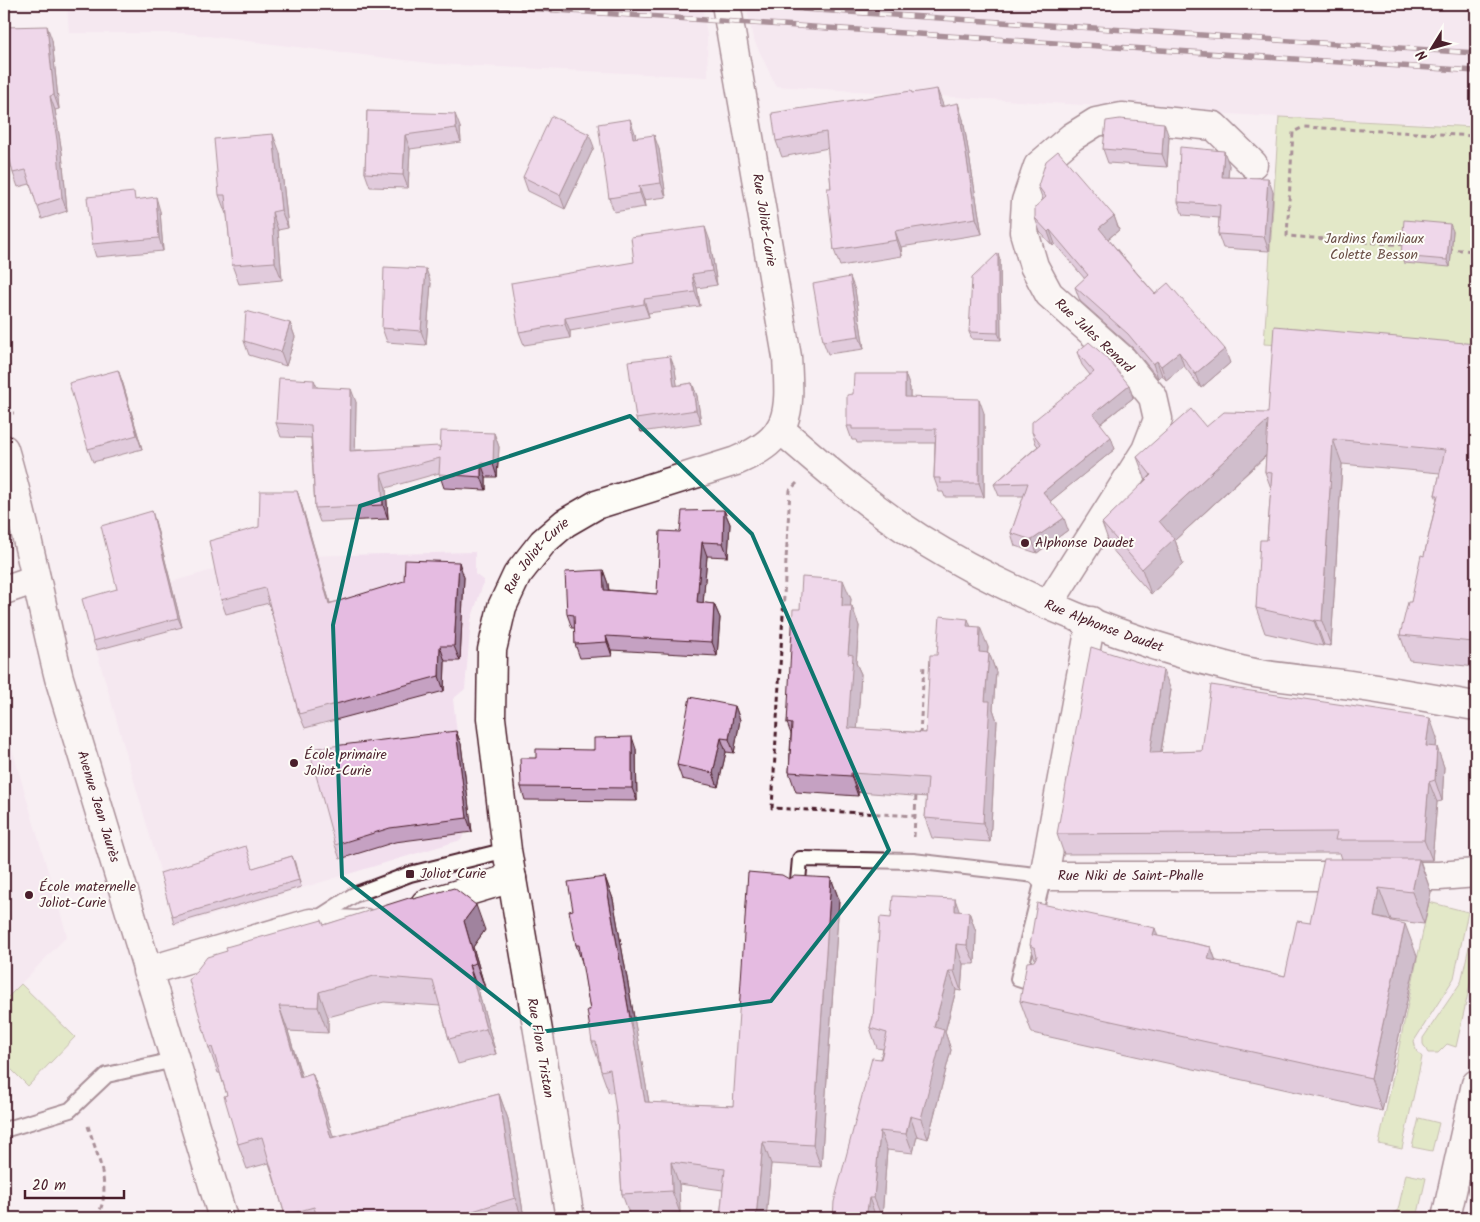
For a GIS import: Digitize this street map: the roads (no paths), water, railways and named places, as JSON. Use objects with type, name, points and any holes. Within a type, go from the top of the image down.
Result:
[{"type":"street","name":"Rue Joliot-Curie","points":[[512,878],[491,718],[492,650],[502,607],[526,560],[565,523],[596,505],[756,453],[769,443],[780,429],[790,402],[786,357],[726,4]]},
{"type":"street","name":"Rue Jules Renard","points":[[1048,605],[1146,450],[1158,419],[1153,397],[1129,367],[1049,294],[1034,266],[1024,232],[1026,201],[1038,166],[1072,137],[1096,122],[1122,117],[1214,126],[1253,164]]},
{"type":"street","name":"Rue Alphonse Daudet","points":[[780,429],[819,463],[918,537],[962,564],[1048,605],[1166,649],[1243,670],[1292,679],[1351,685],[1476,706]]},
{"type":"street","name":"Avenue Jean Jaurès","points":[[4,449],[29,542],[59,678],[223,1218]]},
{"type":"street","points":[[4,590],[36,579]]},
{"type":"street","name":"Rue Niki de Saint-Phalle","points":[[1092,621],[1044,876],[1438,876],[1476,873]]},
{"type":"street","points":[[147,971],[310,922],[358,925],[512,878]]},
{"type":"street","name":"Rue Flora Tristan","points":[[512,878],[570,1218]]},
{"type":"street","points":[[1446,1218],[1476,1084]]},
{"type":"lane","points":[[310,922],[354,895],[410,874],[507,850]]},
{"type":"lane","points":[[797,892],[800,859],[913,861],[1044,876],[1018,979],[1040,986]]},
{"type":"lane","points":[[4,1130],[70,1110],[107,1075],[174,1060]]},
{"type":"railway","points":[[465,4],[1476,71]]},
{"type":"railway","points":[[725,4],[1476,53]]},
{"type":"place","name":"Alphonse Daudet","points":[[1025,543]]},
{"type":"place","name":"École primaire Joliot-Curie","points":[[294,763]]},
{"type":"place","name":"Joliot Curie","points":[[410,874]]},
{"type":"place","name":"École maternelle Joliot-Curie","points":[[29,895]]},
{"type":"park label","name":"Jardins familiaux Colette Besson","points":[[1374,248]]}]
